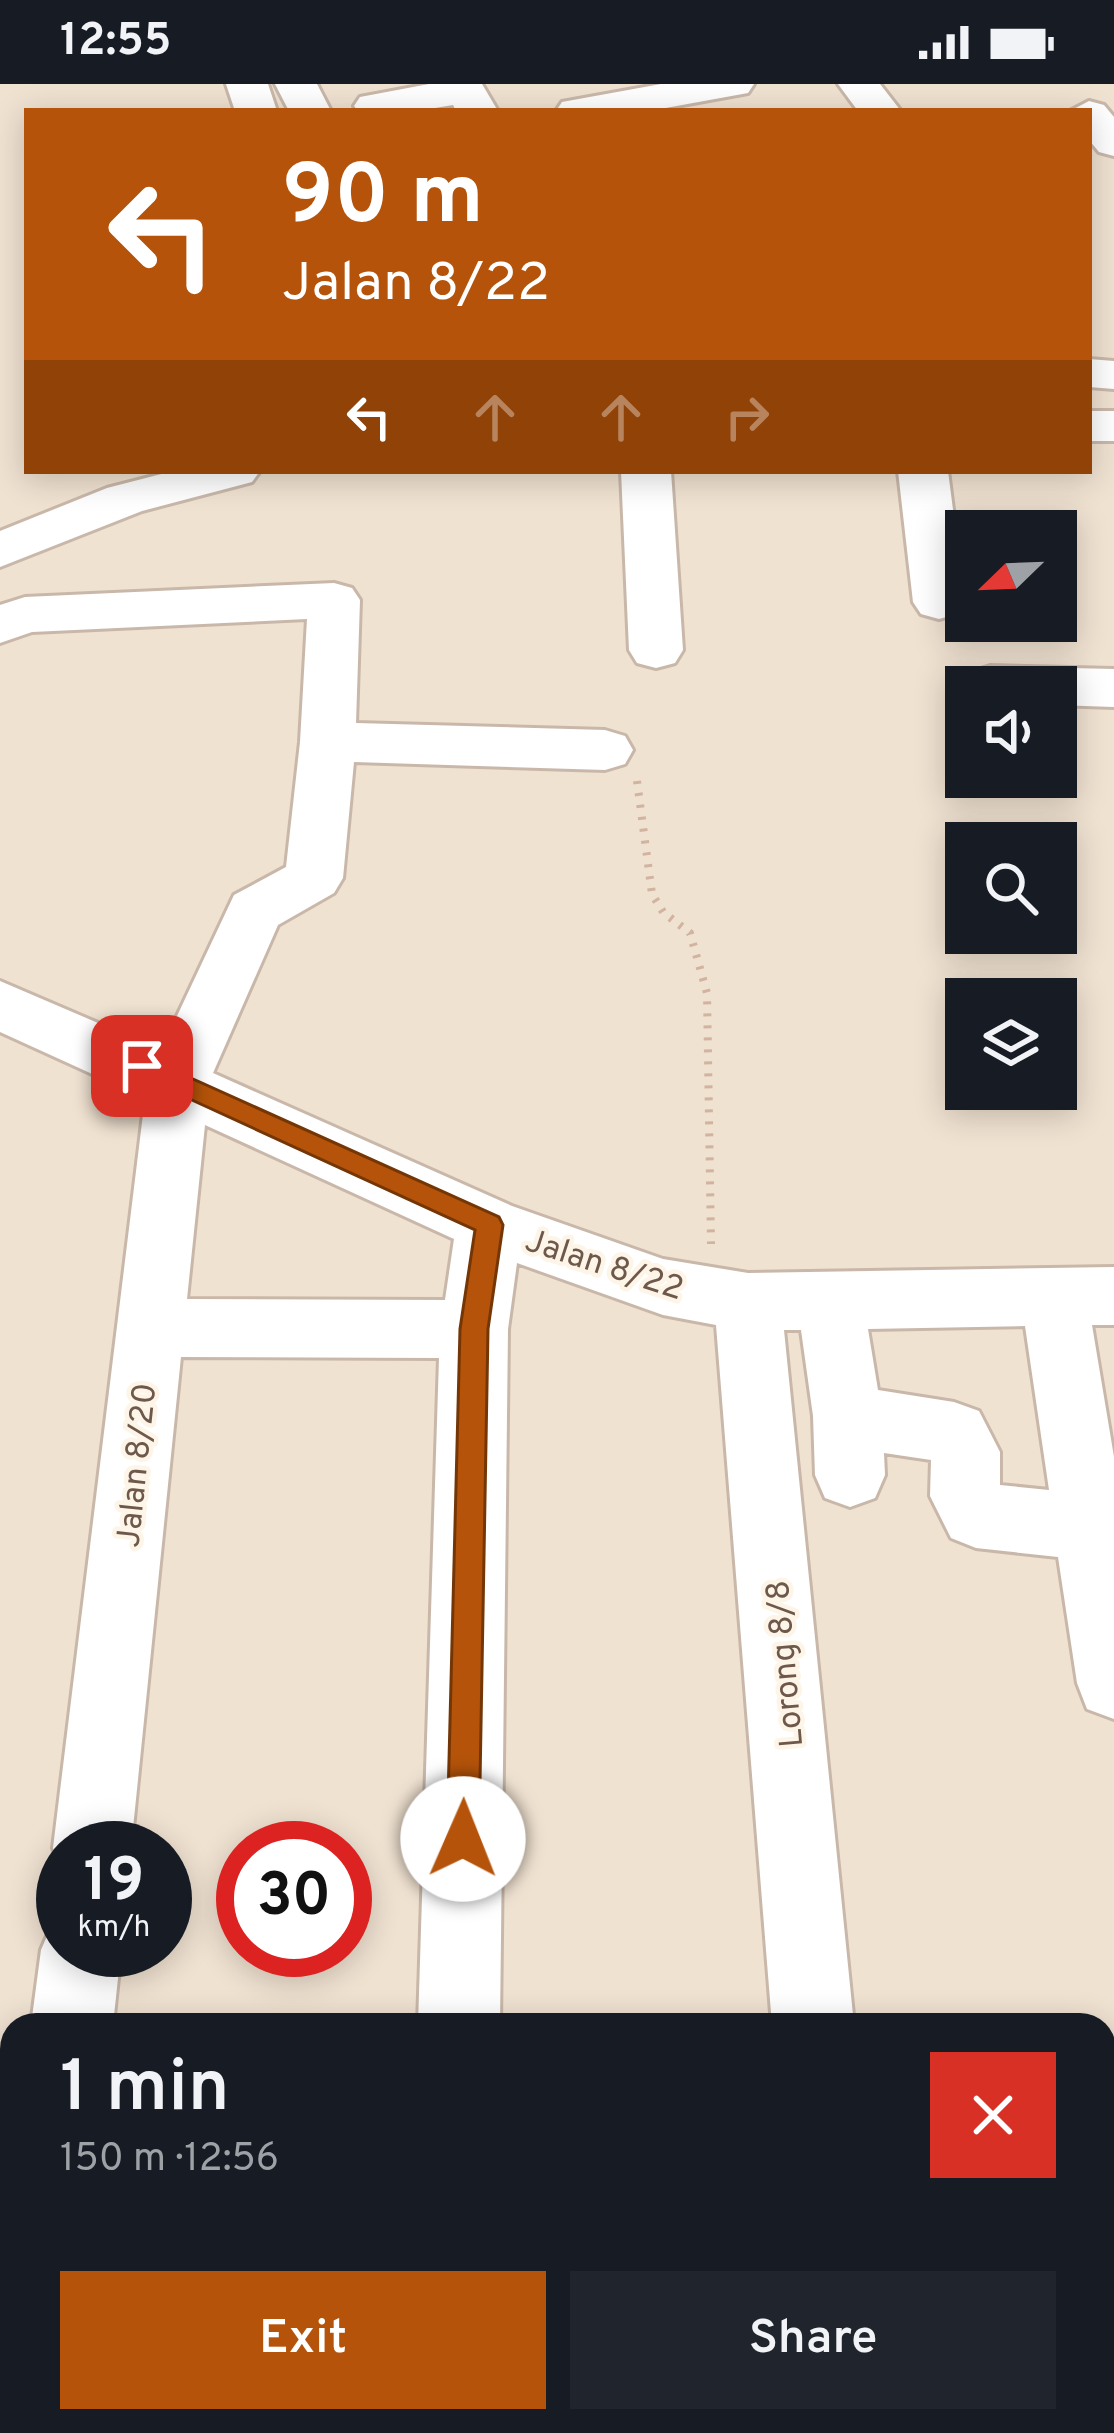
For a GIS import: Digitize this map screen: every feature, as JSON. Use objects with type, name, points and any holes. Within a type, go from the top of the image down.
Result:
[{"type":"street","points":[[596,108],[733,84]]},
{"type":"street","points":[[859,84],[878,108]]},
{"type":"street","points":[[1063,84],[1084,108]]},
{"type":"street","points":[[375,106],[465,90],[475,108]]},
{"type":"street","points":[[1092,117],[1114,143]]},
{"type":"street","points":[[0,550],[125,499],[223,474]]},
{"type":"street","points":[[646,474],[656,650]]},
{"type":"street","points":[[923,474],[939,602]]},
{"type":"street","points":[[0,625],[25,615],[334,600],[328,742],[605,750]]},
{"type":"street","points":[[1077,687],[1114,688]]},
{"type":"street","name":"Jalan 8/20","points":[[95,1821],[178,1081],[255,911],[314,878],[328,742]]},
{"type":"street","name":"Jalan 8/22","points":[[0,1005],[178,1081],[489,1225],[663,1287],[730,1280],[831,1304],[1084,1296]]},
{"type":"street","points":[[459,2013],[474,1329],[489,1225]]},
{"type":"street","name":"Lorong 8/8","points":[[730,1280],[813,2013]]},
{"type":"street","points":[[1084,1296],[1090,1528],[1114,1683]]},
{"type":"street","points":[[831,1304],[849,1446],[954,1433],[967,1451],[963,1496],[976,1515],[1090,1528]]},
{"type":"street","points":[[150,1328],[474,1329]]},
{"type":"street","points":[[73,2013],[78,1977]]},
{"type":"path","points":[[605,750],[630,762],[642,793],[652,894],[663,912],[690,933],[699,958],[706,993],[730,1280]]},
{"type":"shaded area","points":[[0,84],[1114,84],[1114,2013],[0,2013]]},
{"type":"route","points":[[142,1066],[489,1225],[474,1329],[463,1839]]}]
